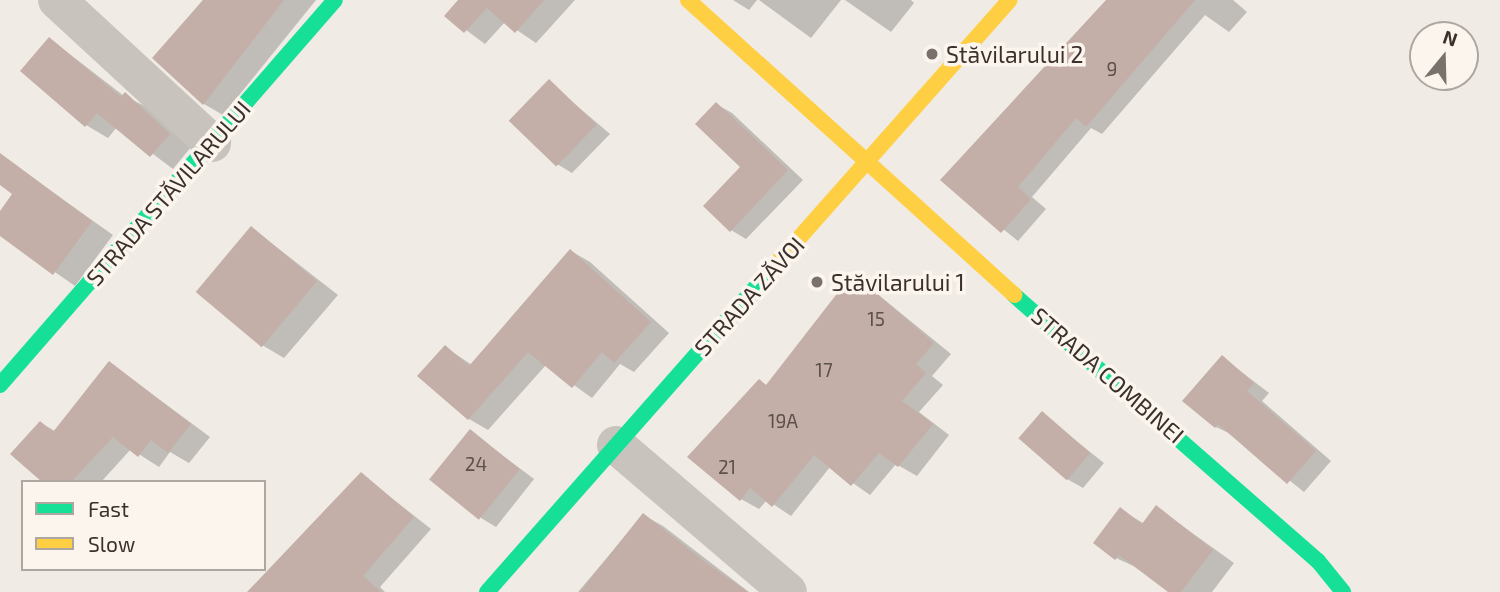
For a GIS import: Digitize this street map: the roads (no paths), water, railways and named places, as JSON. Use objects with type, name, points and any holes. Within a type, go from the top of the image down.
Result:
[{"type":"street","points":[[57,0],[212,142]]},
{"type":"street","name":"STRADA STĂVILARULUI","points":[[0,385],[335,0]]},
{"type":"street","points":[[688,0],[827,123],[866,165]]},
{"type":"street","name":"STRADA ZĂVOI","points":[[487,592],[1010,0]]},
{"type":"street","name":"STRADA COMBINEI","points":[[866,165],[1308,552],[1343,592]]},
{"type":"street","points":[[617,445],[788,592]]},
{"type":"place","name":"Stăvilarului 2","points":[[932,54]]},
{"type":"place","name":"Stăvilarului 1","points":[[817,282]]}]
